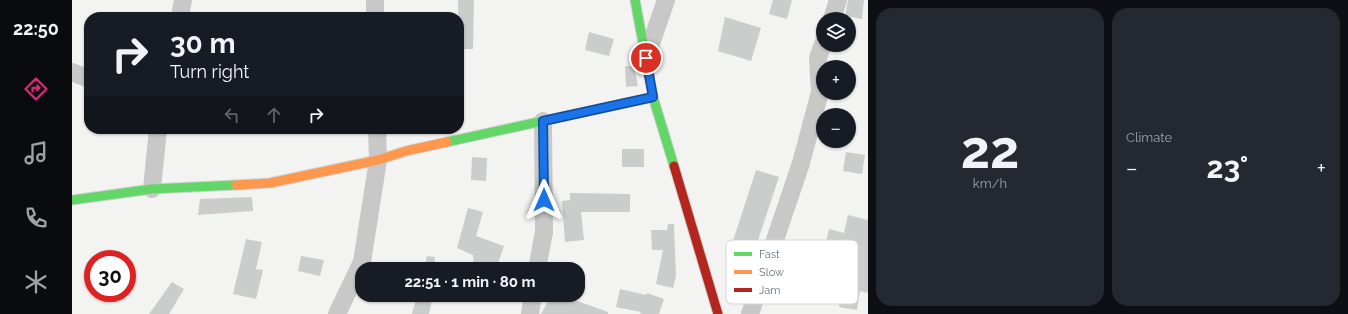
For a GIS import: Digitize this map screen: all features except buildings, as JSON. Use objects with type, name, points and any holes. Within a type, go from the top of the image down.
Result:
[{"type":"street","points":[[181,12],[183,0]]},
{"type":"street","points":[[375,0],[375,12]]},
{"type":"street","points":[[635,0],[653,97],[718,314]]},
{"type":"street","points":[[646,58],[666,0]]},
{"type":"street","points":[[834,12],[838,0]]},
{"type":"street","points":[[775,240],[801,163],[820,92],[818,58],[820,52]]},
{"type":"street","points":[[72,72],[84,77]]},
{"type":"street","points":[[72,200],[152,189],[270,183],[378,160],[406,151],[653,97]]},
{"type":"street","points":[[538,262],[544,232],[543,121]]},
{"type":"street","points":[[152,189],[158,134]]},
{"type":"street","points":[[337,314],[362,262],[378,160],[377,134]]},
{"type":"street","points":[[530,314],[532,302]]},
{"type":"street","points":[[750,314],[753,304]]},
{"type":"traffic: fast","points":[[635,0],[653,97],[674,166]]},
{"type":"traffic: fast","points":[[447,142],[653,97]]},
{"type":"traffic: fast","points":[[72,200],[152,189],[236,185]]},
{"type":"traffic: slow","points":[[236,185],[270,183],[378,160],[406,151],[447,142]]},
{"type":"traffic: jam","points":[[674,166],[718,314]]},
{"type":"route","points":[[544,200],[543,121],[653,97],[646,58]]}]
